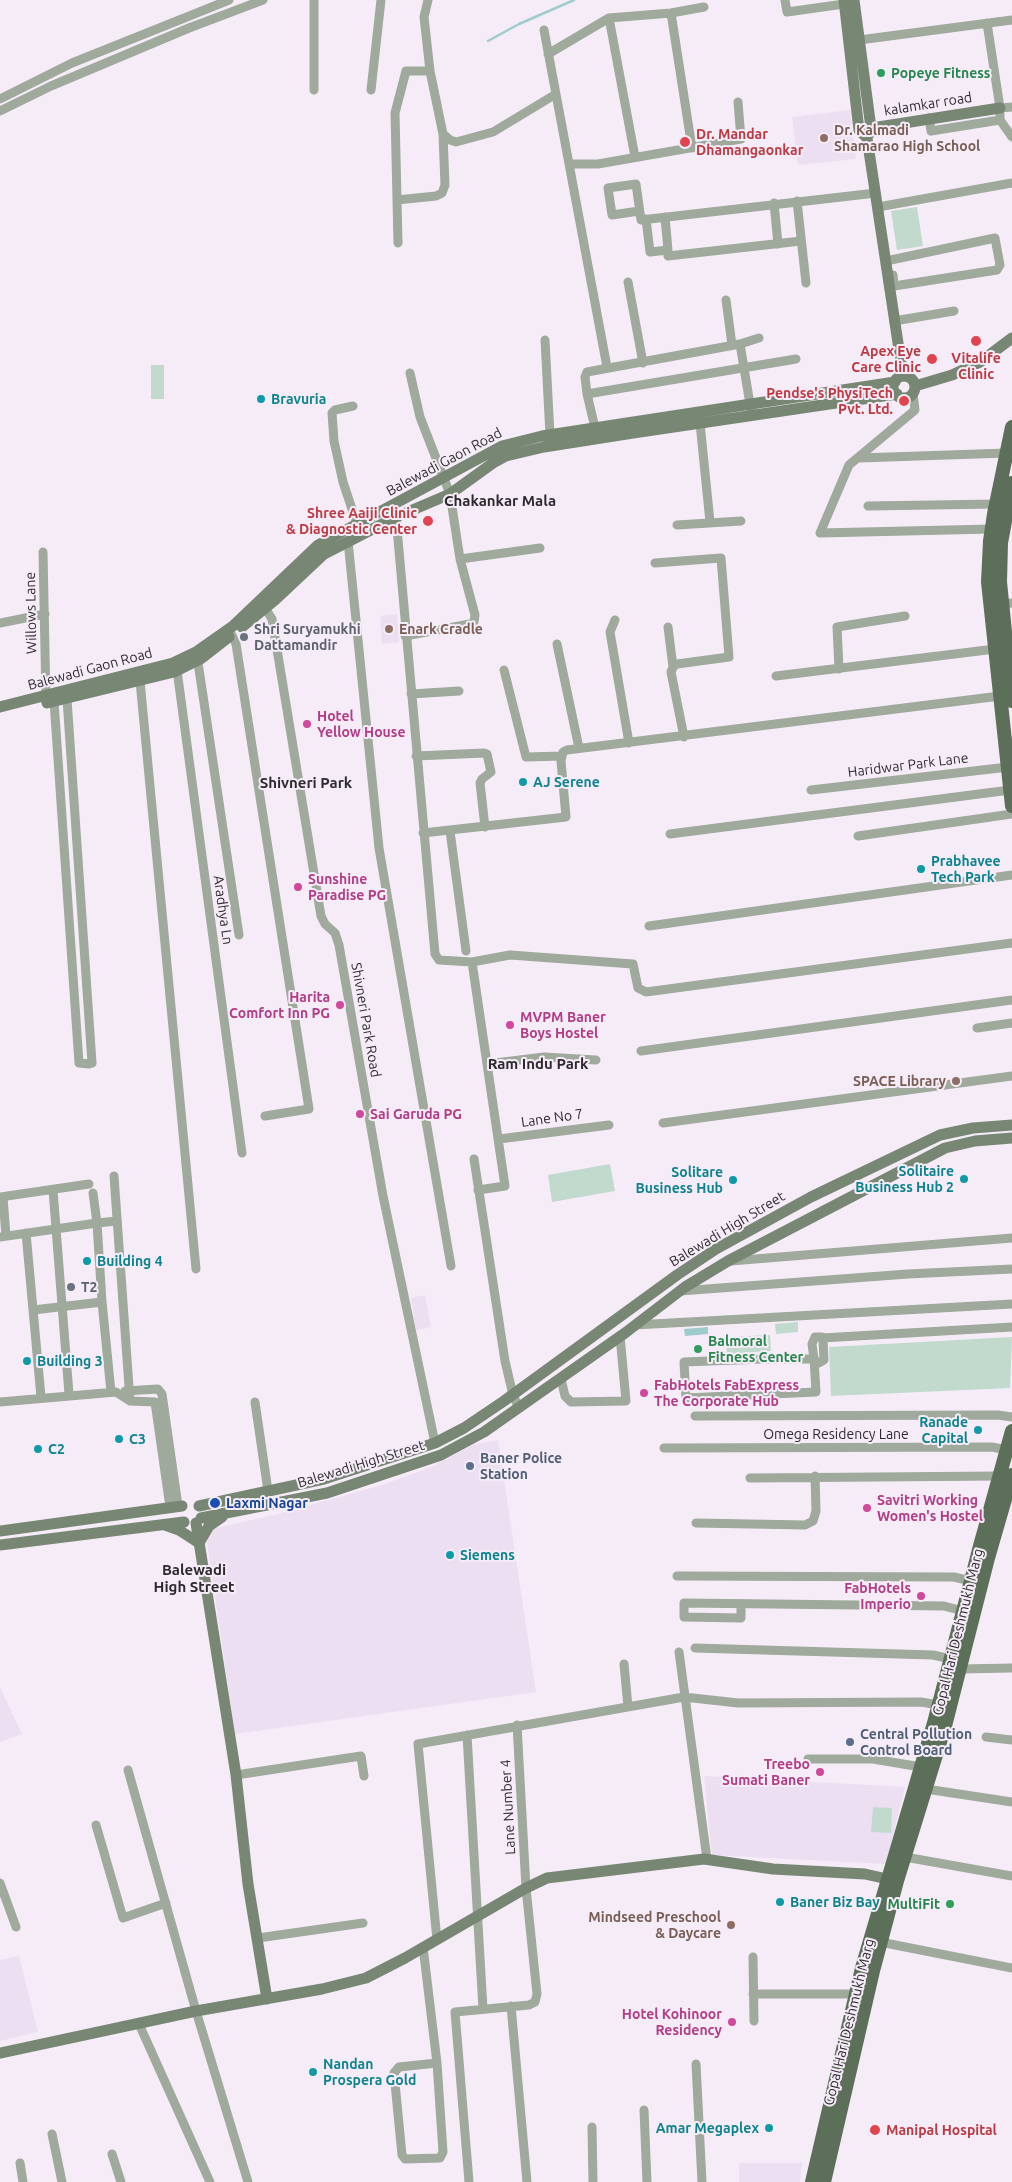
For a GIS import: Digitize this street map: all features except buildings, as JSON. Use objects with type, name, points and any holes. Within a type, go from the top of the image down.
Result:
[{"type":"main road","points":[[1012,427],[996,504],[1003,526],[1000,565],[1007,604],[1010,659],[1006,698],[1008,767],[1012,806]]},
{"type":"main road","points":[[1006,698],[995,649],[988,582],[1012,483]]},
{"type":"main road","name":"Gopal Hari Deshmukh Marg","points":[[824,2182],[861,2016],[880,1942],[892,1880],[921,1767],[939,1705],[955,1664],[1006,1475],[1007,1450],[1012,1430]]},
{"type":"main road","name":"Gopal Hari Deshmukh Marg","points":[[812,2182],[855,1994],[892,1880],[905,1857],[945,1726],[963,1611],[970,1581],[1006,1475]]},
{"type":"street","points":[[0,99],[72,63],[229,0]]},
{"type":"street","points":[[0,111],[50,86],[189,28],[263,0]]},
{"type":"street","points":[[314,0],[314,90]]},
{"type":"street","points":[[371,90],[381,0]]},
{"type":"street","points":[[397,200],[436,196],[442,193],[446,185],[443,134],[430,71],[424,17],[428,0]]},
{"type":"street","points":[[785,0],[787,12],[847,1]]},
{"type":"street","points":[[847,1],[859,40],[866,132]]},
{"type":"street","points":[[847,1],[878,207],[888,260],[894,286],[997,270],[1000,265],[995,238],[888,260]]},
{"type":"street","points":[[548,54],[609,18],[671,13],[704,7]]},
{"type":"street","points":[[671,13],[692,148]]},
{"type":"street","points":[[609,18],[635,157]]},
{"type":"street","points":[[859,40],[1012,20]]},
{"type":"street","points":[[987,23],[1006,107],[1000,120]]},
{"type":"street","points":[[544,30],[607,367]]},
{"type":"street","points":[[398,243],[395,113],[406,71],[430,71]]},
{"type":"street","points":[[443,134],[456,142],[486,135],[556,94]]},
{"type":"street","points":[[569,164],[598,164],[741,139],[738,102]]},
{"type":"street","name":"kalamkar road","points":[[866,132],[929,118],[1006,107]]},
{"type":"street","points":[[929,118],[931,131],[1000,120]]},
{"type":"street","points":[[1000,120],[1012,137]]},
{"type":"street","points":[[878,207],[1012,183]]},
{"type":"street","points":[[640,211],[641,220],[774,203],[876,193]]},
{"type":"street","points":[[797,201],[806,283]]},
{"type":"street","points":[[774,203],[778,244]]},
{"type":"street","points":[[646,219],[650,252],[668,250],[666,217]]},
{"type":"street","points":[[668,256],[801,241]]},
{"type":"street","points":[[888,260],[899,379],[894,388],[897,394],[905,398],[914,390],[980,362],[1012,338]]},
{"type":"street","points":[[628,282],[643,363]]},
{"type":"street","points":[[726,300],[743,367],[751,410]]},
{"type":"street","points":[[894,321],[954,312]]},
{"type":"street","points":[[596,434],[587,394],[585,377],[587,372],[736,345],[759,338]]},
{"type":"street","points":[[545,340],[550,435]]},
{"type":"street","points":[[587,394],[796,359]]},
{"type":"street","points":[[405,636],[474,622],[475,615],[460,559],[450,494],[442,478],[420,416],[410,373]]},
{"type":"street","points":[[899,379],[911,378],[915,410],[859,458],[846,465],[820,533],[1003,526]]},
{"type":"street","name":"Balewadi Gaon Road","points":[[0,707],[67,699],[177,670],[232,634],[265,608],[324,554],[394,512],[442,478],[502,446],[550,435],[596,434],[700,423],[751,410],[899,379]]},
{"type":"street","name":"Balewadi Gaon Road","points":[[0,713],[197,656],[233,626],[318,545],[357,524],[450,494],[493,463],[506,456],[596,434],[751,410],[897,394]]},
{"type":"street","points":[[353,406],[336,410],[332,413],[334,441],[342,482],[357,524]]},
{"type":"street","points":[[700,423],[710,522]]},
{"type":"street","points":[[859,458],[1006,454]]},
{"type":"street","points":[[868,506],[996,504]]},
{"type":"street","points":[[394,512],[435,954],[439,960],[444,962],[472,962],[510,955],[633,964],[638,988],[646,992],[1012,943]]},
{"type":"street","points":[[677,526],[741,521]]},
{"type":"street","points":[[348,541],[379,848],[451,1266]]},
{"type":"street","points":[[460,559],[540,548]]},
{"type":"street","name":"Willows Lane","points":[[43,552],[49,700],[56,718],[80,1063],[88,1064],[92,1063],[69,717]]},
{"type":"street","points":[[655,564],[721,558],[729,657],[673,666]]},
{"type":"street","name":"Shivneri Park Road","points":[[265,608],[272,619],[321,916],[335,933],[339,945],[383,1196],[435,1442]]},
{"type":"street","points":[[0,623],[45,614]]},
{"type":"street","points":[[840,669],[838,627],[905,616]]},
{"type":"street","points":[[615,620],[610,632],[629,742]]},
{"type":"street","points":[[668,627],[673,666],[671,672],[684,737]]},
{"type":"street","points":[[232,634],[236,644],[309,1109],[265,1116]]},
{"type":"street","points":[[558,644],[579,748]]},
{"type":"street","points":[[776,676],[995,649]]},
{"type":"street","points":[[197,656],[239,935]]},
{"type":"street","name":"Aradhya Ln","points":[[177,670],[242,1153]]},
{"type":"street","points":[[504,670],[526,756],[562,756]]},
{"type":"street","points":[[140,681],[196,1269]]},
{"type":"street","points":[[411,694],[459,690]]},
{"type":"street","points":[[423,833],[566,817],[562,756],[567,750],[1006,698]]},
{"type":"street","points":[[56,718],[69,717],[67,699]]},
{"type":"street","points":[[416,756],[486,754],[491,772],[480,783],[484,827]]},
{"type":"street","name":"Haridwar Park Lane","points":[[811,790],[1008,767]]},
{"type":"street","points":[[670,834],[1010,790]]},
{"type":"street","points":[[858,836],[1012,814]]},
{"type":"street","points":[[450,831],[466,951]]},
{"type":"street","points":[[649,926],[1012,875]]},
{"type":"street","points":[[472,962],[505,1186],[478,1190]]},
{"type":"street","points":[[641,1050],[1012,1000]]},
{"type":"street","points":[[977,1028],[1012,1023]]},
{"type":"street","points":[[487,1064],[544,1057],[596,1060]]},
{"type":"street","points":[[663,1123],[1012,1076]]},
{"type":"street","name":"Lane No 7","points":[[499,1139],[608,1125]]},
{"type":"street","name":"Balewadi High Street","points":[[199,1506],[324,1479],[419,1449],[435,1442],[464,1428],[513,1395],[684,1270],[716,1249],[811,1197],[940,1135],[973,1128],[1012,1125]]},
{"type":"street","name":"Balewadi High Street","points":[[198,1521],[327,1492],[424,1462],[471,1440],[561,1379],[680,1291],[728,1261],[945,1148],[975,1142],[1012,1138]]},
{"type":"street","points":[[474,1158],[498,1319],[513,1395],[519,1408]]},
{"type":"street","points":[[114,1176],[130,1401]]},
{"type":"street","points":[[89,1184],[1,1197],[3,1236],[117,1221]]},
{"type":"street","points":[[53,1190],[58,1229],[69,1394]]},
{"type":"street","points":[[93,1193],[102,1302],[116,1392],[130,1401],[155,1402]]},
{"type":"street","points":[[26,1233],[41,1397]]},
{"type":"street","points":[[728,1261],[1012,1238]]},
{"type":"street","points":[[680,1291],[908,1274],[1012,1269]]},
{"type":"street","points":[[33,1310],[102,1302]]},
{"type":"street","points":[[635,1325],[1012,1304]]},
{"type":"street","points":[[814,1358],[684,1362],[686,1398],[816,1392],[813,1339],[815,1337],[1012,1327]]},
{"type":"street","points":[[561,1379],[565,1396],[571,1402],[626,1401],[620,1336]]},
{"type":"street","points":[[0,1402],[69,1394],[130,1390],[160,1391]]},
{"type":"street","points":[[160,1391],[155,1402],[177,1506],[184,1522]]},
{"type":"street","points":[[160,1391],[165,1407],[177,1506]]},
{"type":"street","points":[[255,1402],[268,1491]]},
{"type":"street","points":[[485,1414],[492,1426]]},
{"type":"street","points":[[695,1416],[998,1415],[1012,1417]]},
{"type":"street","name":"Omega Residency Lane","points":[[664,1448],[992,1447],[1007,1450]]},
{"type":"street","points":[[750,1478],[1006,1475]]},
{"type":"street","points":[[696,1523],[805,1525],[813,1521],[816,1511],[816,1476]]},
{"type":"street","points":[[0,1531],[177,1506],[191,1502],[199,1506],[202,1512],[198,1521],[199,1543],[236,1775],[248,1884],[267,1999]]},
{"type":"street","points":[[199,1543],[213,1522],[233,1512]]},
{"type":"street","points":[[0,1546],[161,1524],[184,1522],[189,1524],[198,1521]]},
{"type":"street","points":[[161,1524],[179,1530],[199,1543]]},
{"type":"street","points":[[677,1576],[954,1577],[970,1581]]},
{"type":"street","points":[[741,1604],[741,1618],[684,1617],[684,1602],[944,1606],[963,1611]]},
{"type":"street","points":[[695,1648],[933,1656],[955,1664],[1012,1668]]},
{"type":"street","points":[[679,1652],[707,1859]]},
{"type":"street","points":[[624,1664],[628,1707]]},
{"type":"street","points":[[437,1940],[418,1744],[684,1697],[738,1702],[921,1702],[939,1705]]},
{"type":"street","name":"Lane Number 4","points":[[511,2006],[529,2005],[535,2002],[537,1994],[526,1888],[517,1725]]},
{"type":"street","points":[[467,1735],[483,2009]]},
{"type":"street","points":[[986,1737],[1012,1740]]},
{"type":"street","points":[[236,1775],[361,1756],[364,1776]]},
{"type":"street","points":[[808,1759],[873,1759],[921,1767]]},
{"type":"street","points":[[128,1770],[196,2011],[248,2182]]},
{"type":"street","points":[[926,1789],[1012,1802]]},
{"type":"street","points":[[96,1825],[123,1918],[166,1902]]},
{"type":"street","points":[[905,1857],[1012,1876]]},
{"type":"street","points":[[0,2053],[196,2011],[267,1999],[366,1978],[437,1940],[526,1888],[552,1877],[707,1859],[773,1870],[865,1874],[892,1880]]},
{"type":"street","points":[[0,1883],[16,1927]]},
{"type":"street","points":[[258,1938],[363,1923]]},
{"type":"street","points":[[880,1942],[1012,1968]]},
{"type":"street","points":[[423,1947],[437,2063],[443,2156],[440,2158],[405,2159],[402,2155],[394,2073],[399,2067],[437,2063]]},
{"type":"street","points":[[753,1957],[754,2021]]},
{"type":"street","points":[[753,1994],[855,1994]]},
{"type":"street","points":[[470,2182],[455,2012],[511,2006],[526,2182]]},
{"type":"street","points":[[139,2024],[210,2182]]},
{"type":"street","points":[[696,2064],[702,2182]]},
{"type":"street","points":[[644,2110],[647,2182]]},
{"type":"street","points":[[592,2128],[593,2182]]},
{"type":"street","points":[[52,2134],[62,2182]]},
{"type":"street","points":[[112,2154],[122,2182]]},
{"type":"street","points":[[20,2163],[23,2182]]},
{"type":"shaded area","name":"Dr. Kalmadi Shamarao High School","points":[[850,110],[856,159],[798,165],[792,117]]},
{"type":"shaded area","points":[[917,207],[923,246],[897,250],[891,211]]},
{"type":"shaded area","points":[[151,365],[164,365],[164,399],[151,399]]},
{"type":"shaded area","name":"Enark Cradle","points":[[397,614],[399,642],[382,644],[380,616]]},
{"type":"shaded area","points":[[610,1164],[615,1191],[552,1202],[548,1175]]},
{"type":"shaded area","points":[[425,1295],[431,1327],[416,1330],[411,1298]]},
{"type":"shaded area","points":[[798,1322],[798,1332],[776,1334],[775,1324]]},
{"type":"shaded area","points":[[708,1327],[708,1334],[685,1336],[684,1329]]},
{"type":"shaded area","points":[[770,1335],[771,1351],[727,1354],[726,1337]]},
{"type":"shaded area","points":[[1012,1337],[1010,1388],[831,1396],[829,1347]]},
{"type":"shaded area","points":[[498,1440],[536,1692],[235,1734],[207,1542],[210,1532],[216,1528],[278,1514],[382,1485],[431,1467],[475,1444]]},
{"type":"shaded area","points":[[0,1687],[22,1734],[0,1742]]},
{"type":"shaded area","points":[[704,1776],[905,1787],[886,1864],[712,1855]]},
{"type":"shaded area","points":[[873,1807],[892,1808],[891,1833],[871,1832]]},
{"type":"shaded area","points":[[19,1956],[38,2032],[0,2041],[0,1960]]},
{"type":"shaded area","points":[[739,2163],[802,2163],[800,2182],[739,2182]]},
{"type":"waterway","points":[[488,41],[519,24],[574,0]]},
{"type":"place","name":"Popeye Fitness","points":[[881,73]]},
{"type":"place","name":"Dr. Kalmadi Shamarao High School","points":[[824,138]]},
{"type":"place","name":"Dr. Mandar Dhamangaonkar","points":[[685,142]]},
{"type":"place","name":"Vitalife Clinic","points":[[976,341]]},
{"type":"place","name":"Apex Eye Care Clinic","points":[[932,359]]},
{"type":"place","name":"Bravuria","points":[[261,399]]},
{"type":"place","name":"Pendse's PhysiTech Pvt. Ltd.","points":[[904,401]]},
{"type":"place","name":"Shree Aaiji Clinic & Diagnostic Center","points":[[428,521]]},
{"type":"place","name":"Enark Cradle","points":[[389,629]]},
{"type":"place","name":"Shri Suryamukhi Dattamandir","points":[[244,637]]},
{"type":"place","name":"Hotel Yellow House","points":[[307,724]]},
{"type":"place","name":"AJ Serene","points":[[523,782]]},
{"type":"place","name":"Prabhavee Tech Park","points":[[921,869]]},
{"type":"place","name":"Sunshine Paradise PG","points":[[298,887]]},
{"type":"place","name":"Harita Comfort Inn PG","points":[[340,1005]]},
{"type":"place","name":"MVPM Baner Boys Hostel","points":[[510,1025]]},
{"type":"place","name":"SPACE Library","points":[[956,1081]]},
{"type":"place","name":"Sai Garuda PG","points":[[360,1114]]},
{"type":"place","name":"Solitaire Business Hub 2","points":[[964,1179]]},
{"type":"place","name":"Solitare Business Hub","points":[[733,1180]]},
{"type":"place","name":"Building 4","points":[[87,1261]]},
{"type":"place","name":"T2","points":[[71,1287]]},
{"type":"place","name":"Balmoral Fitness Center","points":[[698,1349]]},
{"type":"place","name":"Building 3","points":[[27,1361]]},
{"type":"place","name":"FabHotels FabExpress The Corporate Hub","points":[[644,1393]]},
{"type":"place","name":"Ranade Capital","points":[[978,1430]]},
{"type":"place","name":"C3","points":[[119,1439]]},
{"type":"place","name":"C2","points":[[38,1449]]},
{"type":"place","name":"Baner Police Station","points":[[470,1466]]},
{"type":"place","name":"Laxmi Nagar","points":[[215,1503]]},
{"type":"place","name":"Savitri Working Women's Hostel","points":[[867,1508]]},
{"type":"place","name":"Siemens","points":[[450,1555]]},
{"type":"place","name":"FabHotels Imperio","points":[[921,1596]]},
{"type":"place","name":"Central Pollution Control Board","points":[[850,1742]]},
{"type":"place","name":"Treebo Sumati Baner","points":[[820,1772]]},
{"type":"place","name":"Baner Biz Bay","points":[[780,1902]]},
{"type":"place","name":"MultiFit","points":[[950,1904]]},
{"type":"place","name":"Mindseed Preschool & Daycare","points":[[731,1925]]},
{"type":"place","name":"Hotel Kohinoor Residency","points":[[732,2022]]},
{"type":"place","name":"Nandan Prospera Gold","points":[[313,2072]]},
{"type":"place","name":"Amar Megaplex","points":[[769,2128]]},
{"type":"place","name":"Manipal Hospital","points":[[875,2130]]},
{"type":"district","name":"Chakankar Mala","points":[[500,501]]},
{"type":"district","name":"Shivneri Park","points":[[306,783]]},
{"type":"district","name":"Ram Indu Park","points":[[538,1064]]},
{"type":"district","name":"Balewadi High Street","points":[[194,1578]]}]
